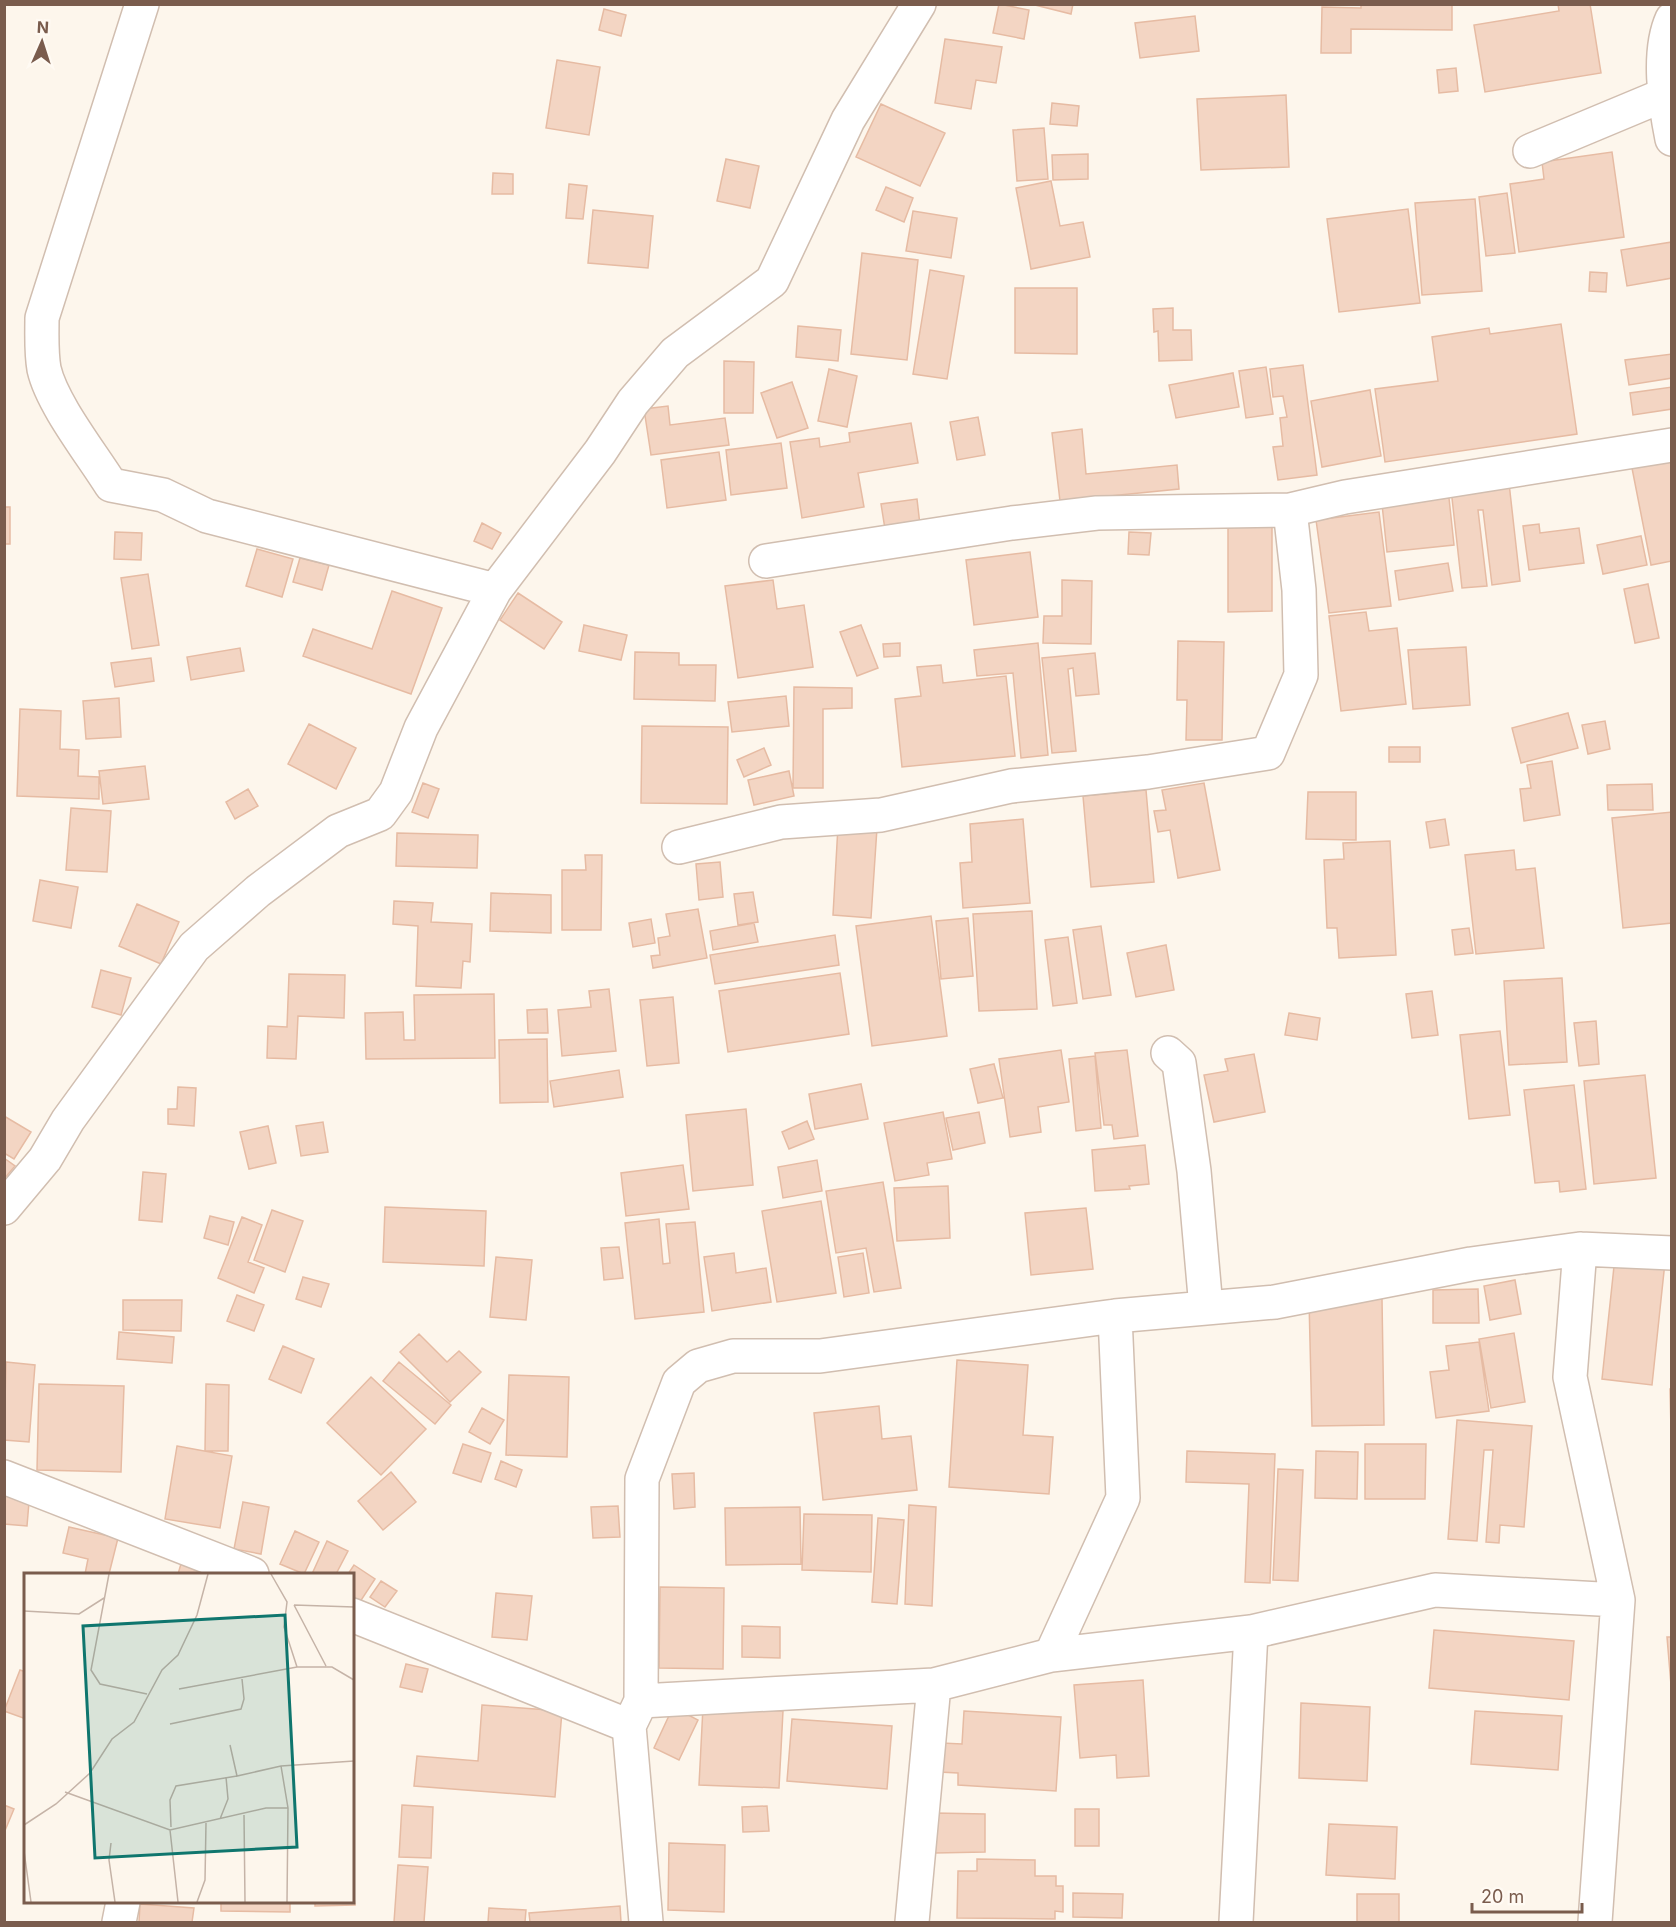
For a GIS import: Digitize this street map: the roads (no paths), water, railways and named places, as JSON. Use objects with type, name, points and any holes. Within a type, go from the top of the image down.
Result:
[{"type":"street","points":[[142,4],[42,318],[41,348],[45,371],[65,413],[111,484],[163,495],[207,516],[495,590]]},
{"type":"street","points":[[4,1208],[45,1159],[68,1120],[194,947],[258,891],[338,831],[380,814],[396,792],[421,728],[495,590],[600,452],[633,402],[675,353],[772,281],[848,120],[919,4]]},
{"type":"street","points":[[1671,18],[1666,30],[1664,95],[1671,139]]},
{"type":"street","points":[[1530,151],[1664,95]]},
{"type":"street","points":[[766,561],[1012,523],[1097,513],[1290,510],[1345,497],[1671,445]]},
{"type":"street","points":[[679,847],[781,822],[881,815],[1011,786],[1148,772],[1268,753],[1301,675],[1299,590],[1290,510]]},
{"type":"street","points":[[1168,1053],[1179,1063],[1194,1171],[1206,1308]]},
{"type":"street","points":[[1580,1249],[1570,1377],[1618,1600],[1595,1923]]},
{"type":"street","points":[[646,1923],[635,1713],[642,1479],[680,1382],[698,1366],[733,1356],[820,1356],[1115,1316],[1275,1302],[1471,1263],[1580,1249],[1671,1253]]},
{"type":"street","points":[[1051,1655],[1123,1498],[1115,1316]]},
{"type":"street","points":[[4,1477],[247,1573]]},
{"type":"street","points":[[354,1616],[635,1713],[934,1685],[1051,1655],[1251,1632],[1435,1590],[1618,1600]]},
{"type":"street","points":[[1236,1923],[1251,1632]]},
{"type":"street","points":[[912,1923],[934,1685]]},
{"type":"street","points":[[119,1923],[123,1903]]}]
